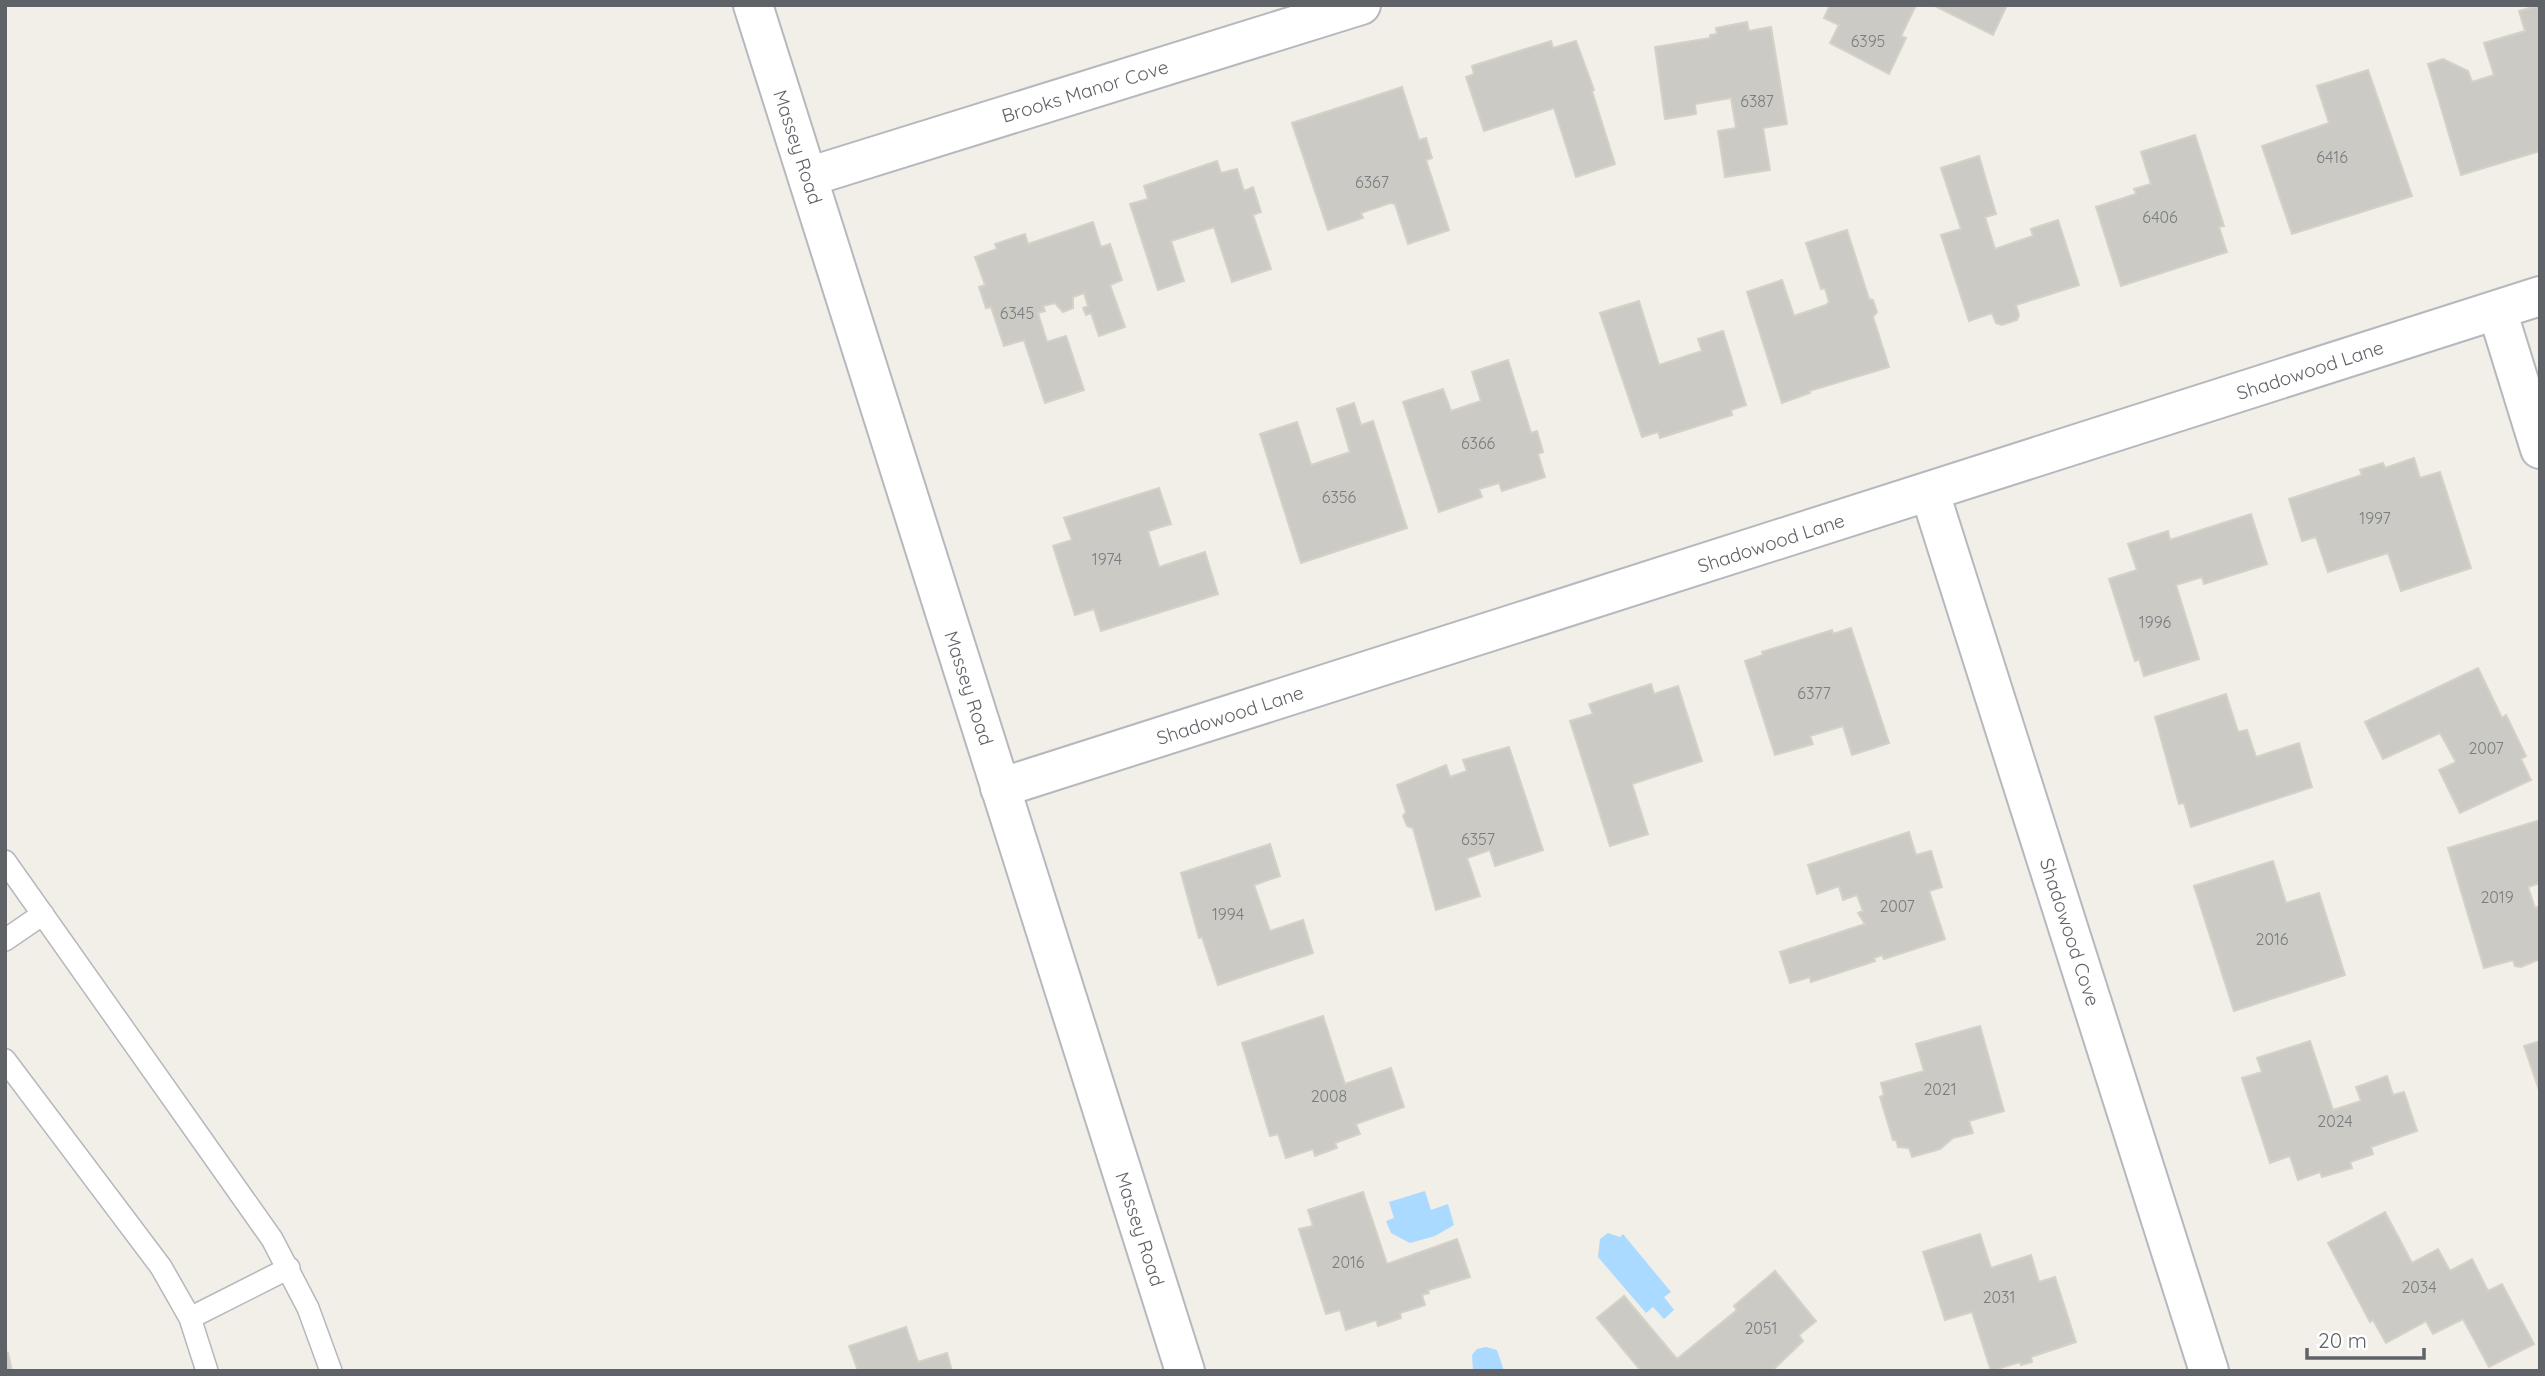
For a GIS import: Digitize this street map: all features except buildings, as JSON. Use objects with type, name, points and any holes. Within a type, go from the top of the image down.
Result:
[{"type":"street","name":"Massey Road","points":[[753,5],[1185,1371]]},
{"type":"street","name":"Brooks Manor Cove","points":[[808,177],[1362,5]]},
{"type":"street","name":"Shadowood Lane","points":[[1000,789],[2540,296]]},
{"type":"street","points":[[2497,310],[2540,449]]},
{"type":"street","name":"Shadowood Cove","points":[[1930,493],[2209,1371]]},
{"type":"lane","points":[[5,861],[207,1143],[289,1268],[308,1308],[331,1371]]},
{"type":"lane","points":[[5,940],[43,914]]},
{"type":"lane","points":[[5,1060],[154,1257],[190,1318],[207,1371]]},
{"type":"lane","points":[[190,1318],[289,1268]]},
{"type":"water","points":[[1425,1191],[1431,1210],[1448,1204],[1454,1225],[1435,1236],[1410,1243],[1391,1233],[1386,1221],[1394,1218],[1389,1202]]},
{"type":"water","points":[[1608,1233],[1620,1237],[1623,1234],[1671,1292],[1664,1297],[1674,1310],[1664,1319],[1653,1307],[1646,1313],[1598,1257],[1600,1239]]},
{"type":"water","points":[[1486,1347],[1497,1350],[1504,1371],[1473,1371],[1472,1355],[1477,1349]]}]
